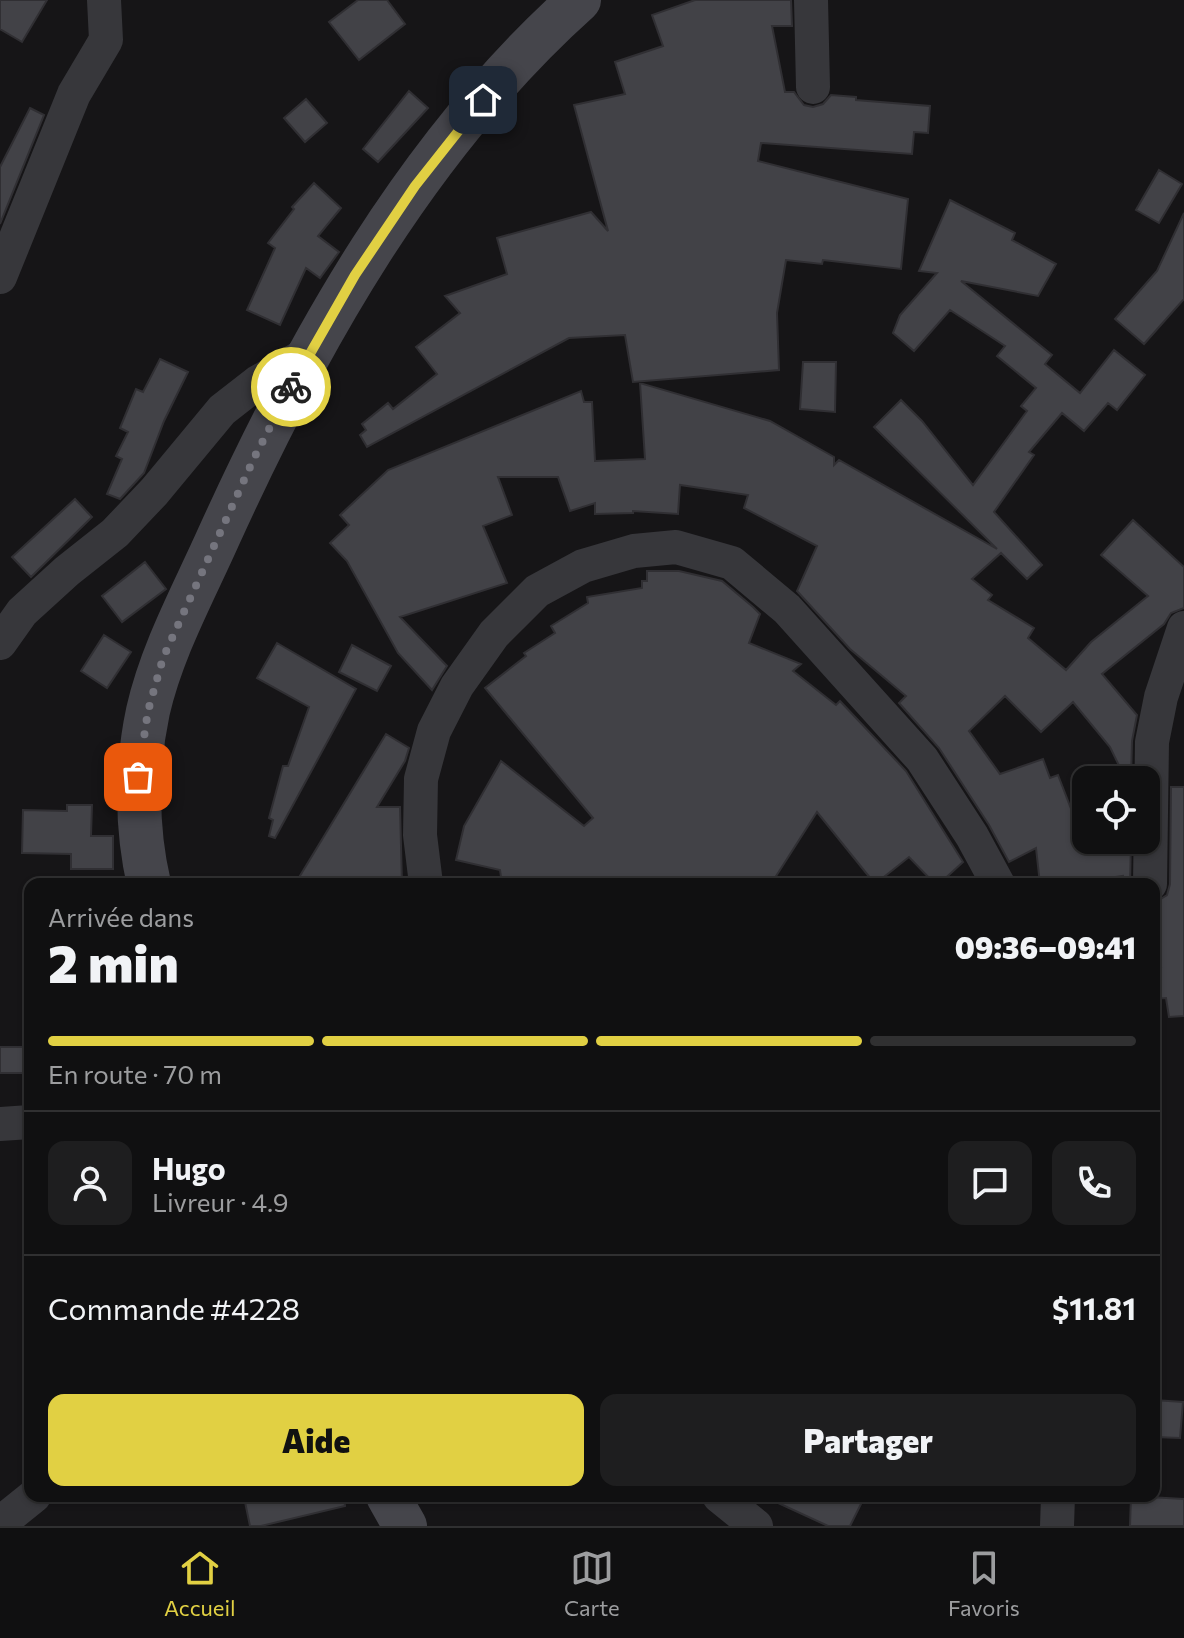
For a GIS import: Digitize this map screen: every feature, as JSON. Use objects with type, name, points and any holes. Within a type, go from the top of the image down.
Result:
[{"type":"street","points":[[0,277],[74,94],[106,40],[104,0]]},
{"type":"street","points":[[148,878],[138,777],[148,711],[163,658],[255,456],[355,275],[415,186],[483,100],[549,27],[579,0]]},
{"type":"street","points":[[811,0],[813,87]]},
{"type":"street","points":[[0,643],[22,612],[115,533],[154,492],[222,410],[258,382],[310,352]]},
{"type":"street","points":[[425,878],[420,835],[421,779],[434,731],[457,686],[494,634],[537,591],[583,566],[634,551],[676,547],[732,563],[787,609],[922,759],[972,836],[995,878]]},
{"type":"street","points":[[1150,878],[1152,742],[1161,697],[1184,628]]},
{"type":"street","points":[[0,1124],[24,1122]]},
{"type":"street","points":[[0,1519],[8,1517],[27,1502]]},
{"type":"street","points":[[391,1502],[405,1526]]},
{"type":"street","points":[[726,1502],[756,1526]]},
{"type":"street","points":[[1057,1526],[1058,1502]]},
{"type":"building","points":[[0,0],[47,0],[22,42],[0,29]]},
{"type":"building","points":[[358,0],[387,0],[405,24],[359,60],[329,22]]},
{"type":"building","points":[[695,0],[791,0],[792,26],[772,26],[785,92],[794,92],[804,105],[813,107],[823,104],[831,95],[930,106],[928,133],[914,132],[912,154],[761,143],[758,161],[908,199],[901,269],[823,260],[822,264],[786,260],[777,313],[779,370],[633,382],[625,335],[569,338],[367,447],[360,435],[366,430],[362,424],[388,403],[393,409],[437,374],[416,347],[460,313],[445,296],[507,274],[497,238],[591,212],[608,231],[574,105],[625,94],[615,62],[663,46],[652,15]]},
{"type":"building","points":[[409,91],[428,108],[378,162],[363,149]]},
{"type":"building","points":[[306,99],[327,123],[305,142],[284,118]]},
{"type":"building","points":[[30,108],[44,115],[0,224],[0,167]]},
{"type":"building","points":[[1159,170],[1182,184],[1159,223],[1136,210]]},
{"type":"building","points":[[314,183],[341,208],[318,236],[339,252],[320,278],[306,268],[280,325],[247,310],[275,248],[268,243],[294,209],[292,207]]},
{"type":"building","points":[[950,200],[1015,233],[1012,240],[1056,264],[1038,296],[961,281],[1052,355],[1045,364],[1080,393],[1114,350],[1145,375],[1117,410],[1108,403],[1084,431],[1062,413],[1029,452],[1034,455],[994,512],[1042,565],[1027,579],[1001,553],[972,579],[992,595],[988,600],[1034,628],[1028,638],[1066,670],[1091,642],[1148,596],[1101,555],[1133,520],[1184,567],[1184,608],[1171,613],[1164,624],[1102,674],[1137,715],[1131,766],[1119,766],[1110,747],[1073,702],[1041,732],[1005,696],[969,731],[1000,774],[1043,759],[1050,778],[1058,775],[1072,811],[1072,854],[1131,854],[1130,878],[1039,878],[1036,848],[1009,862],[939,748],[899,703],[906,696],[850,649],[797,591],[817,546],[744,508],[748,495],[680,485],[678,514],[633,511],[595,514],[595,503],[570,511],[558,477],[498,477],[512,515],[483,526],[507,583],[400,617],[447,666],[432,690],[398,653],[347,561],[330,543],[349,525],[340,515],[388,470],[581,391],[584,402],[592,402],[595,461],[645,459],[640,383],[770,421],[834,457],[834,465],[839,460],[997,549],[874,427],[901,400],[922,421],[973,485],[1027,411],[1021,406],[1036,388],[997,356],[1005,346],[950,310],[914,351],[893,333],[900,315],[937,273],[919,271]]},
{"type":"building","points":[[1184,213],[1184,299],[1144,344],[1115,319],[1157,271]]},
{"type":"building","points":[[160,359],[188,372],[164,421],[144,473],[120,499],[107,494],[122,459],[116,456],[128,432],[120,428],[136,389],[143,392]]},
{"type":"building","points":[[803,362],[836,362],[835,412],[800,409]]},
{"type":"building","points":[[75,499],[92,517],[31,577],[12,557]]},
{"type":"building","points":[[145,562],[166,589],[122,622],[102,596]]},
{"type":"building","points":[[647,571],[679,571],[722,581],[753,607],[760,614],[749,643],[801,664],[793,671],[836,705],[840,701],[906,771],[963,862],[946,878],[929,878],[909,857],[883,878],[870,878],[817,812],[775,878],[501,878],[500,870],[456,860],[464,826],[501,761],[584,826],[593,818],[485,688],[526,656],[524,653],[555,633],[551,626],[588,603],[587,597],[642,588],[642,581],[647,581]]},
{"type":"building","points":[[104,635],[131,652],[107,688],[81,671]]},
{"type":"building","points":[[277,643],[356,689],[275,838],[269,836],[273,820],[269,818],[283,766],[288,766],[309,707],[257,678]]},
{"type":"building","points":[[352,645],[391,666],[377,691],[339,672]]},
{"type":"building","points":[[386,734],[409,748],[405,761],[377,807],[400,807],[402,878],[299,878]]},
{"type":"building","points":[[1171,787],[1184,787],[1184,1016],[1169,1017],[1166,998],[1160,998],[1160,899],[1167,895],[1170,884]]},
{"type":"building","points":[[67,805],[92,805],[91,836],[113,836],[113,869],[71,869],[71,854],[22,853],[23,810],[67,811]]},
{"type":"building","points":[[0,1047],[24,1047],[24,1073],[0,1073]]},
{"type":"building","points":[[1160,1400],[1183,1402],[1180,1438],[1160,1437]]},
{"type":"building","points":[[1160,1498],[1184,1499],[1184,1526],[1130,1526],[1131,1502],[1160,1502]]},
{"type":"building","points":[[245,1502],[345,1502],[345,1506],[250,1526]]},
{"type":"building","points":[[776,1502],[862,1502],[850,1526],[828,1526]]},
{"type":"way so far","points":[[138,777],[148,711],[163,658],[255,456],[291,387]]},
{"type":"route","points":[[291,387],[355,275],[415,186],[483,100]]}]
